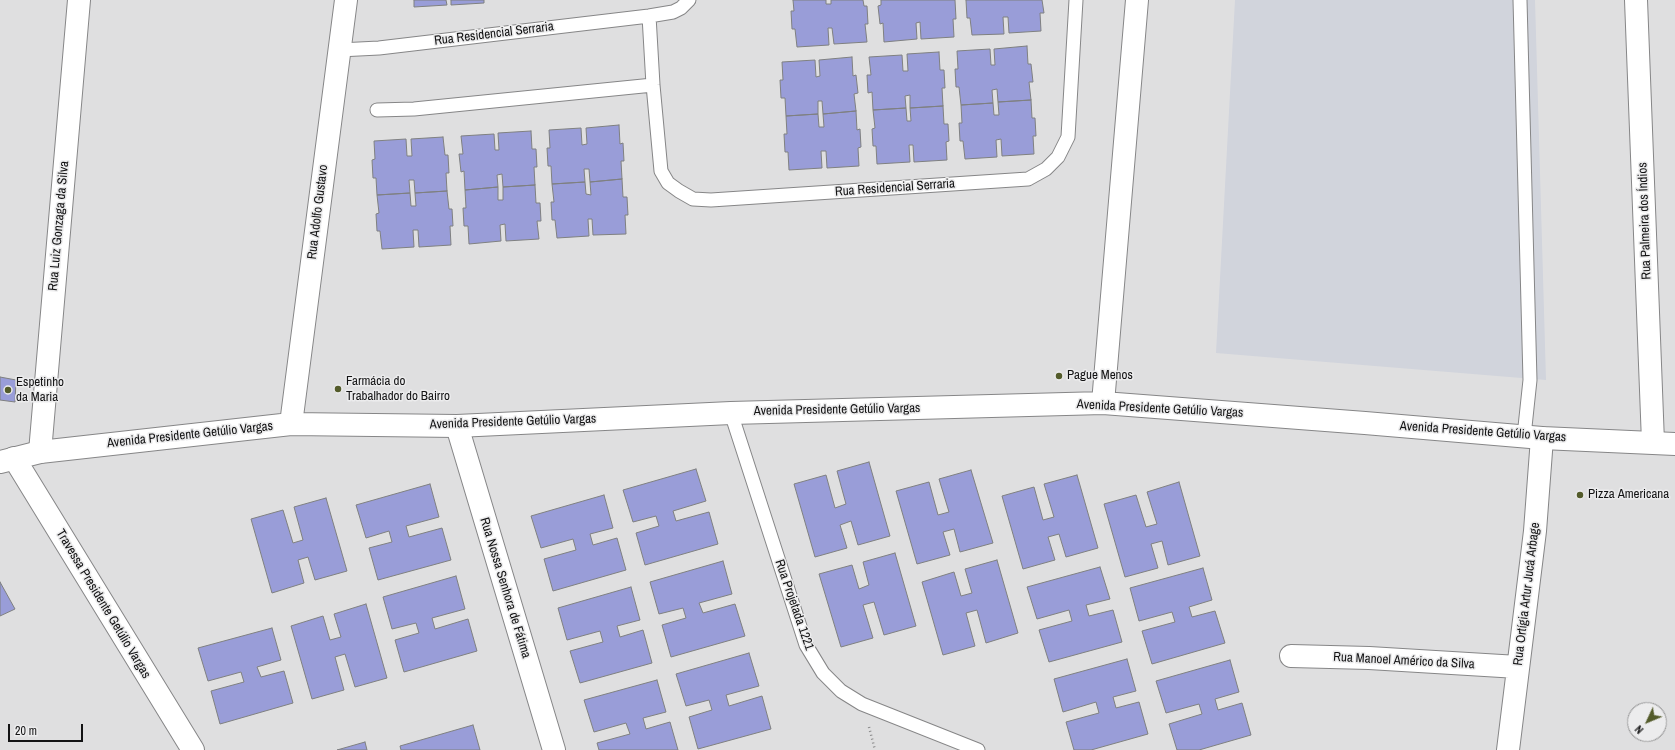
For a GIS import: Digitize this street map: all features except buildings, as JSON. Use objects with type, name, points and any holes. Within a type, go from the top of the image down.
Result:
[{"type":"street","name":"Rua Luiz Gonzaga da Silva","points":[[40,452],[78,0]]},
{"type":"street","name":"Rua Adolfo Gustavo","points":[[291,424],[346,0]]},
{"type":"street","points":[[1103,404],[1137,0]]},
{"type":"street","name":"Rua Palmeira dos Índios","points":[[1636,0],[1654,442]]},
{"type":"street","name":"Avenida Presidente Getúlio Vargas","points":[[7,460],[40,452],[291,424],[457,426],[731,413],[1103,404],[1533,437],[1675,444]]},
{"type":"street","name":"Rua Nossa Senhora de Fátima","points":[[457,426],[554,750]]},
{"type":"street","name":"Rua Ortígia Artur Jucá Arbage","points":[[1508,750],[1535,531],[1533,437]]},
{"type":"street","name":"Travessa Presidente Getúlio Vargas","points":[[7,460],[193,750]]},
{"type":"street","name":"Rua Manoel Américo da Silva","points":[[1290,656],[1369,658],[1518,667]]},
{"type":"lane","name":"Rua Residencial Serraria","points":[[339,50],[379,48],[649,16],[673,12],[681,8],[689,0]]},
{"type":"lane","name":"Rua Residencial Serraria","points":[[649,16],[653,85],[661,171],[668,183],[693,199],[712,200],[1028,180],[1046,169],[1058,157],[1068,137],[1076,0]]},
{"type":"lane","points":[[1520,0],[1530,380],[1533,437]]},
{"type":"lane","points":[[377,110],[421,108],[653,85]]},
{"type":"lane","name":"Rua Projetada 1221","points":[[731,413],[806,645],[823,673],[841,691],[862,704],[978,750]]},
{"type":"shaded area","points":[[1235,0],[1535,0],[1546,380],[1216,353]]},
{"type":"place","name":"Pague Menos","points":[[1059,376]]},
{"type":"place","name":"Farmácia do Trabalhador do Bairro","points":[[338,389]]},
{"type":"place","name":"Espetinho da Maria","points":[[8,390]]},
{"type":"place","name":"Pizza Americana","points":[[1580,495]]}]
